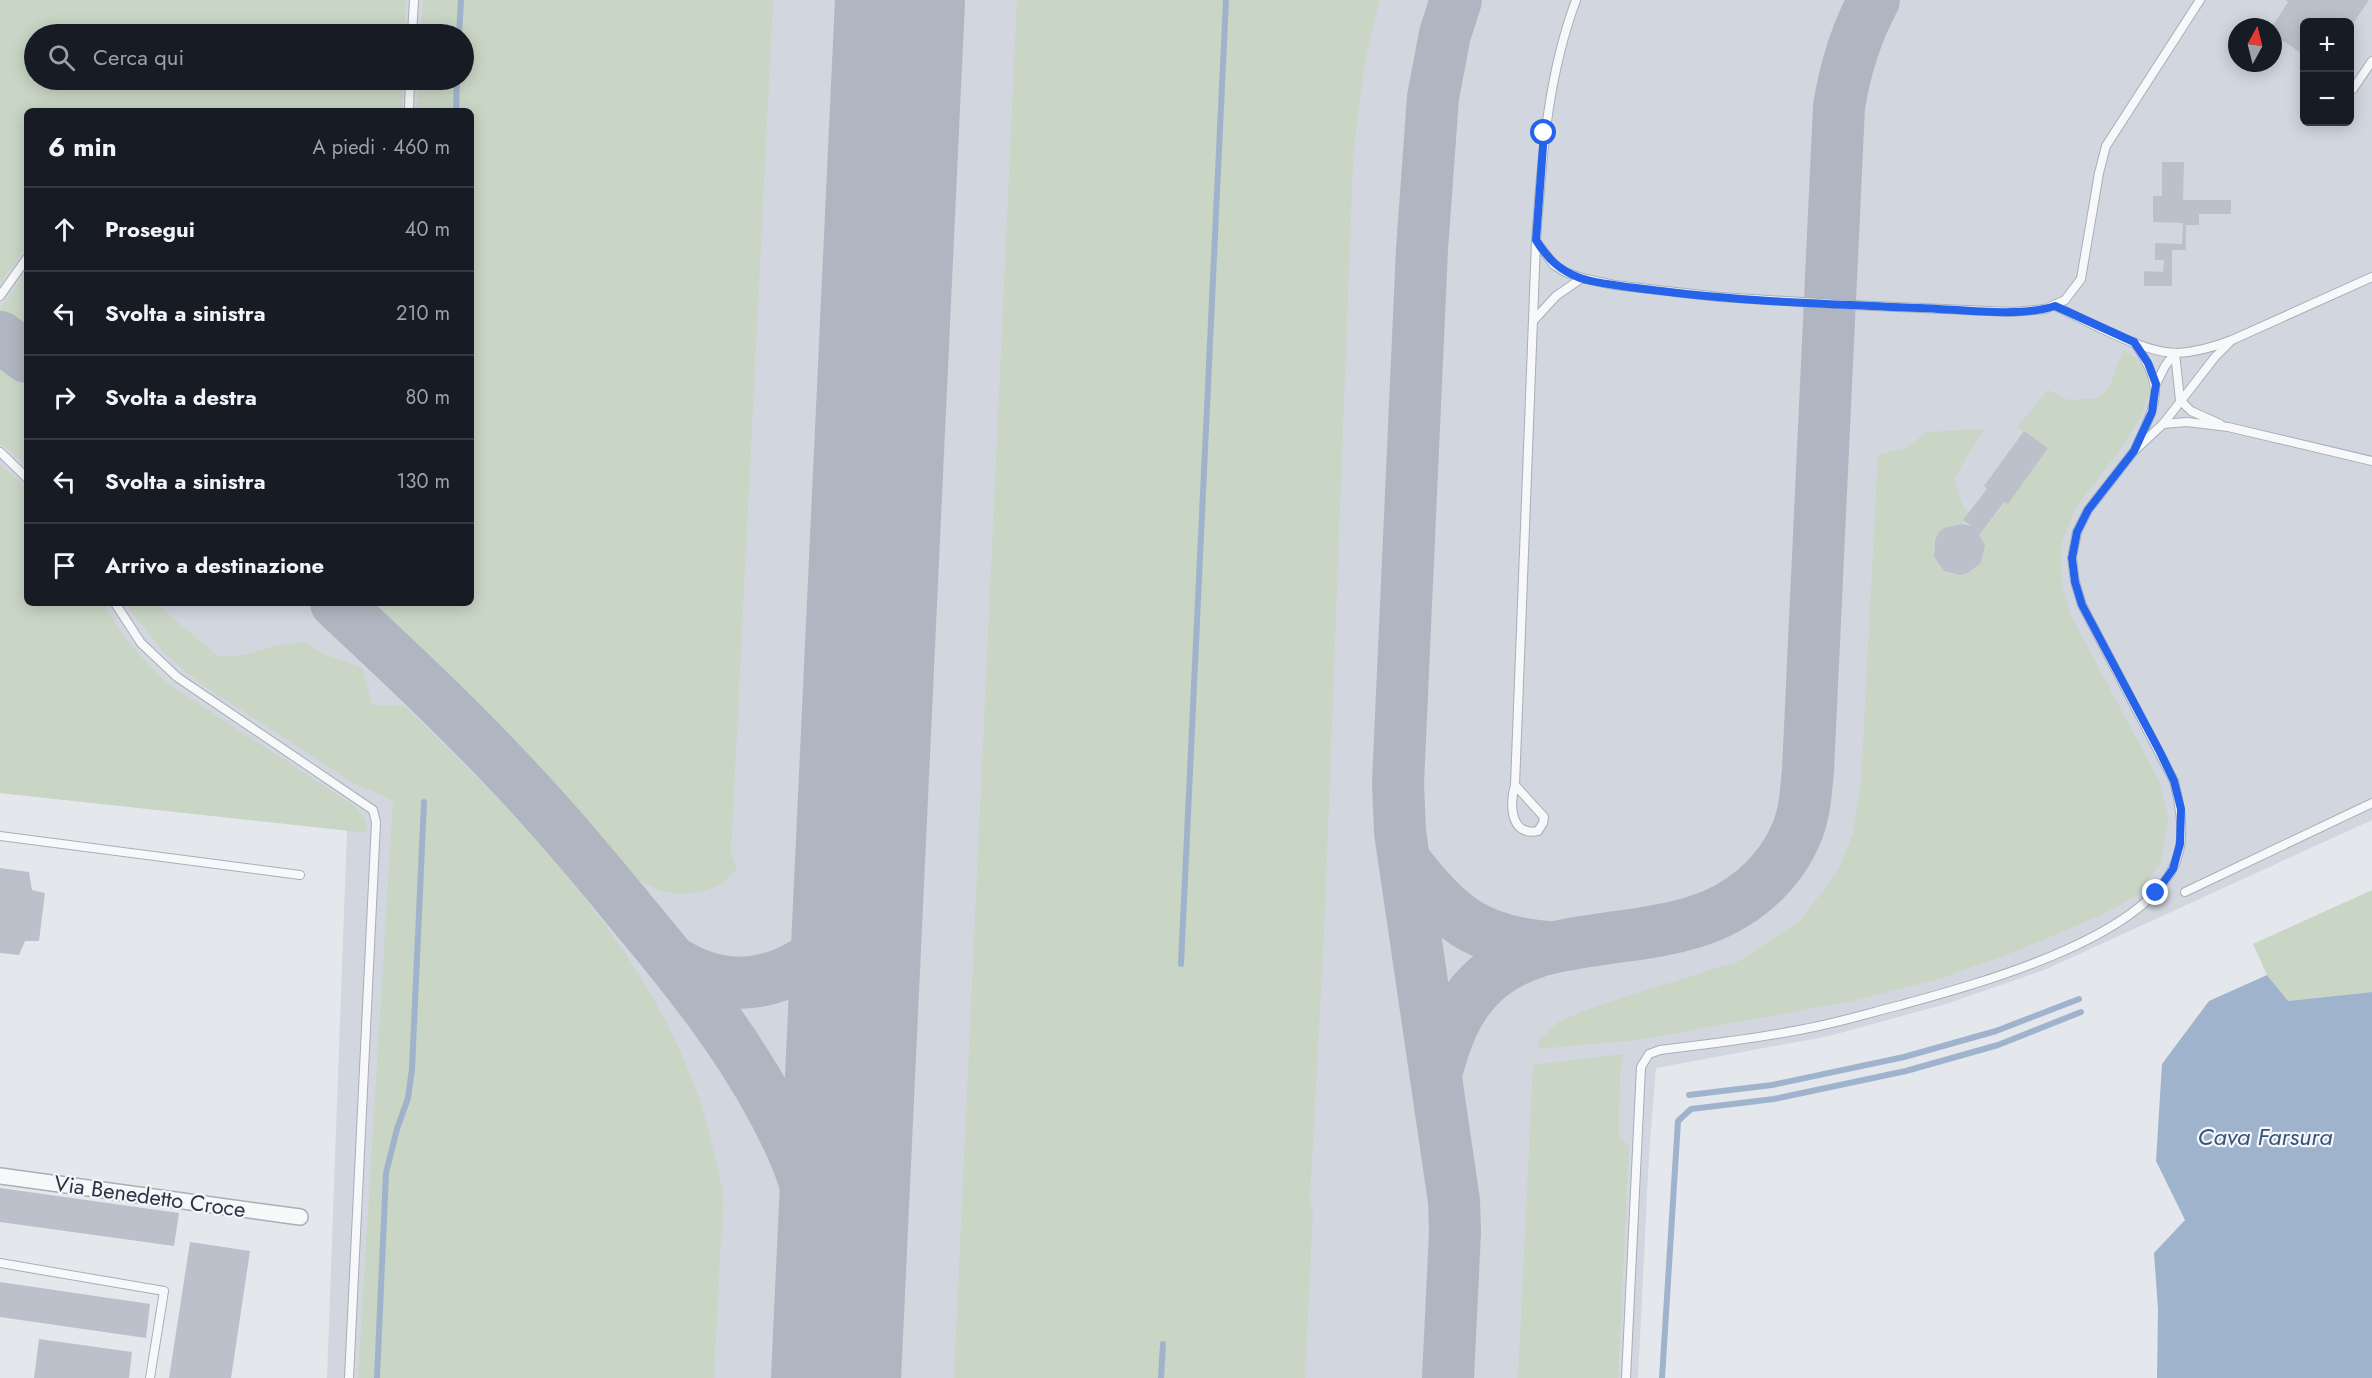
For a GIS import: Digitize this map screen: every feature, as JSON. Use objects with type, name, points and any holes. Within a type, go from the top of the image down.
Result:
[{"type":"street","name":"Via Benedetto Croce","points":[[0,1176],[300,1217]]},
{"type":"lane","points":[[413,24],[414,0]]},
{"type":"lane","points":[[1515,785],[1541,812],[1544,823],[1538,831],[1533,832],[1522,828],[1514,817],[1511,804],[1515,785],[1536,240],[1544,133],[1553,78],[1576,0]]},
{"type":"lane","points":[[1536,240],[1554,265],[1582,278],[1624,286],[1720,297],[1851,305],[2013,312],[2055,306],[2066,300],[2081,279],[2099,173],[2106,146],[2200,0]]},
{"type":"lane","points":[[2354,87],[2372,60]]},
{"type":"lane","points":[[409,108],[410,90]]},
{"type":"lane","points":[[0,296],[24,262]]},
{"type":"lane","points":[[2055,306],[2149,348],[2175,353],[2211,348],[2232,340],[2372,277]]},
{"type":"lane","points":[[1534,320],[1556,296],[1582,278]]},
{"type":"lane","points":[[1626,1378],[1641,1067],[1649,1054],[1660,1050],[1805,1029],[1969,986],[2040,961],[2100,933],[2131,915],[2156,893],[2173,869],[2180,844],[2181,809],[2174,781],[2082,605],[2075,582],[2072,558],[2077,532],[2088,510],[2134,451],[2163,424],[2215,357],[2232,340]]},
{"type":"lane","points":[[2134,342],[2148,363],[2156,384]]},
{"type":"lane","points":[[2134,451],[2152,412],[2156,384],[2175,353]]},
{"type":"lane","points":[[2175,353],[2180,400],[2191,411],[2228,428]]},
{"type":"lane","points":[[2163,424],[2187,422],[2228,428],[2372,460]]},
{"type":"lane","points":[[0,452],[24,475]]},
{"type":"lane","points":[[117,606],[141,643],[177,677],[373,810],[376,822],[349,1378]]},
{"type":"lane","points":[[2185,892],[2372,803]]},
{"type":"lane","points":[[0,836],[300,875]]},
{"type":"lane","points":[[0,1263],[164,1291],[150,1378]]},
{"type":"shaded area","points":[[0,0],[2372,0],[2372,820],[2044,970],[1946,1004],[1829,1036],[1656,1068],[1649,1155],[1638,1378],[327,1378],[347,830],[0,793]]},
{"type":"green space","points":[[0,0],[406,0],[405,24],[24,24],[24,90],[402,90],[401,108],[24,108],[24,251],[0,283]]},
{"type":"green space","points":[[423,0],[773,0],[731,853],[737,868],[718,886],[690,893],[668,892],[638,880],[619,866],[443,678],[368,606],[474,606],[474,108],[417,108],[418,90],[474,90],[474,24],[422,24]]},
{"type":"green space","points":[[1017,0],[1380,0],[1362,80],[1353,163],[1324,934],[1310,1199],[1313,1211],[1305,1378],[954,1378]]},
{"type":"green space","points":[[24,275],[24,331],[0,314],[0,310]]},
{"type":"green space","points":[[2123,350],[2136,358],[2147,375],[2149,395],[2141,416],[2123,446],[2076,507],[2061,545],[2061,579],[2070,614],[2160,783],[2168,819],[2160,864],[2136,896],[2103,914],[2019,950],[1939,979],[1848,1002],[1637,1040],[1537,1049],[1539,1041],[1558,1022],[1594,1007],[1739,961],[1799,922],[1838,871],[1853,833],[1861,784],[1878,455],[1907,447],[1927,432],[1984,429],[1954,478],[1963,507],[1969,512],[1963,524],[1941,531],[1933,546],[1935,557],[1943,570],[1962,575],[1972,571],[1979,565],[1984,555],[1984,544],[1978,532],[1981,533],[2048,448],[2017,427],[2048,390],[2068,400],[2098,398],[2110,386]]},
{"type":"green space","points":[[0,369],[24,385],[24,463],[0,443]]},
{"type":"green space","points":[[0,464],[24,487],[24,606],[106,606],[118,628],[136,651],[166,682],[356,807],[365,819],[368,833],[0,793]]},
{"type":"green space","points":[[127,606],[159,606],[219,657],[245,655],[275,646],[303,642],[328,656],[362,667],[372,705],[404,706],[500,801],[547,852],[591,906],[631,963],[666,1022],[694,1084],[713,1148],[723,1197],[714,1378],[358,1378],[393,800],[353,783],[201,684],[165,654]]},
{"type":"green space","points":[[2372,890],[2372,992],[2288,1001],[2267,975],[2253,944]]},
{"type":"green space","points":[[1624,1054],[1620,1070],[1619,1136],[1629,1146],[1618,1378],[1518,1378],[1533,1065]]},
{"type":"water","name":"Cava Farsura","points":[[2267,975],[2288,1001],[2372,992],[2372,1378],[2157,1378],[2158,1309],[2154,1253],[2185,1220],[2156,1161],[2162,1064],[2209,1001]]},
{"type":"building","points":[[2285,0],[2369,0],[2354,22],[2354,18],[2300,18],[2300,52],[2282,40],[2282,18],[2278,18],[2288,2]]},
{"type":"building","points":[[2162,162],[2184,162],[2183,200],[2231,200],[2231,214],[2199,214],[2199,225],[2186,225],[2186,250],[2172,250],[2172,286],[2144,286],[2144,271],[2163,272],[2164,260],[2155,260],[2155,243],[2182,244],[2183,223],[2153,222],[2153,196],[2162,196]]},
{"type":"building","points":[[2024,431],[2048,448],[2008,504],[2004,502],[1980,534],[1978,531],[1985,546],[1981,563],[1968,573],[1960,575],[1944,571],[1934,557],[1935,540],[1939,532],[1946,527],[1963,524],[1971,526],[1963,520],[1987,489],[1984,486]]},
{"type":"building","points":[[0,868],[29,872],[32,890],[45,893],[39,941],[25,941],[19,955],[0,953]]},
{"type":"building","points":[[0,1188],[179,1213],[174,1246],[0,1222]]},
{"type":"building","points":[[190,1242],[250,1251],[231,1378],[169,1378]]},
{"type":"building","points":[[0,1282],[150,1304],[146,1338],[0,1317]]},
{"type":"building","points":[[39,1339],[132,1352],[129,1378],[34,1378]]},
{"type":"waterway","points":[[460,24],[461,0]]},
{"type":"waterway","points":[[1181,964],[1226,0]]},
{"type":"waterway","points":[[456,108],[457,90]]},
{"type":"waterway","points":[[377,1378],[386,1173],[397,1129],[408,1098],[412,1069],[424,802]]},
{"type":"waterway","points":[[1689,1095],[1772,1085],[1904,1057],[1996,1031],[2079,999]]},
{"type":"waterway","points":[[1662,1378],[1678,1121],[1691,1109],[1774,1099],[1906,1071],[1998,1045],[2081,1012]]},
{"type":"waterway","points":[[1161,1378],[1163,1344]]},
{"type":"taxiway","points":[[1448,1378],[1455,1232],[1454,1201],[1400,832],[1398,783],[1422,249],[1433,97],[1445,34],[1456,0]]},
{"type":"taxiway","points":[[1436,1074],[1457,1015],[1471,995],[1492,974],[1519,958],[1549,948],[1670,928],[1694,922],[1727,909],[1756,889],[1780,863],[1797,832],[1806,794],[1808,770],[1839,107],[1852,52],[1874,0]]},
{"type":"taxiway","points":[[0,337],[24,355]]},
{"type":"taxiway","points":[[339,606],[448,710],[545,810],[681,973],[745,1062],[781,1125],[806,1185],[820,1239],[828,1294],[835,1378]]},
{"type":"taxiway","points":[[672,961],[689,971],[724,982],[760,981],[795,969],[831,941],[846,921],[855,891],[861,840]]},
{"type":"taxiway","points":[[1404,860],[1449,911],[1465,922],[1500,939],[1548,947]]},
{"type":"runway","points":[[836,1378],[900,0]]},
{"type":"route","points":[[1544,133],[1536,240],[1554,265],[1565,272],[1614,285],[1720,297],[2013,312],[2055,306],[2134,342],[2148,363],[2156,384],[2152,412],[2134,451],[2088,510],[2077,532],[2072,558],[2075,582],[2082,605],[2174,781],[2181,809],[2180,844],[2173,869],[2156,893]]}]
